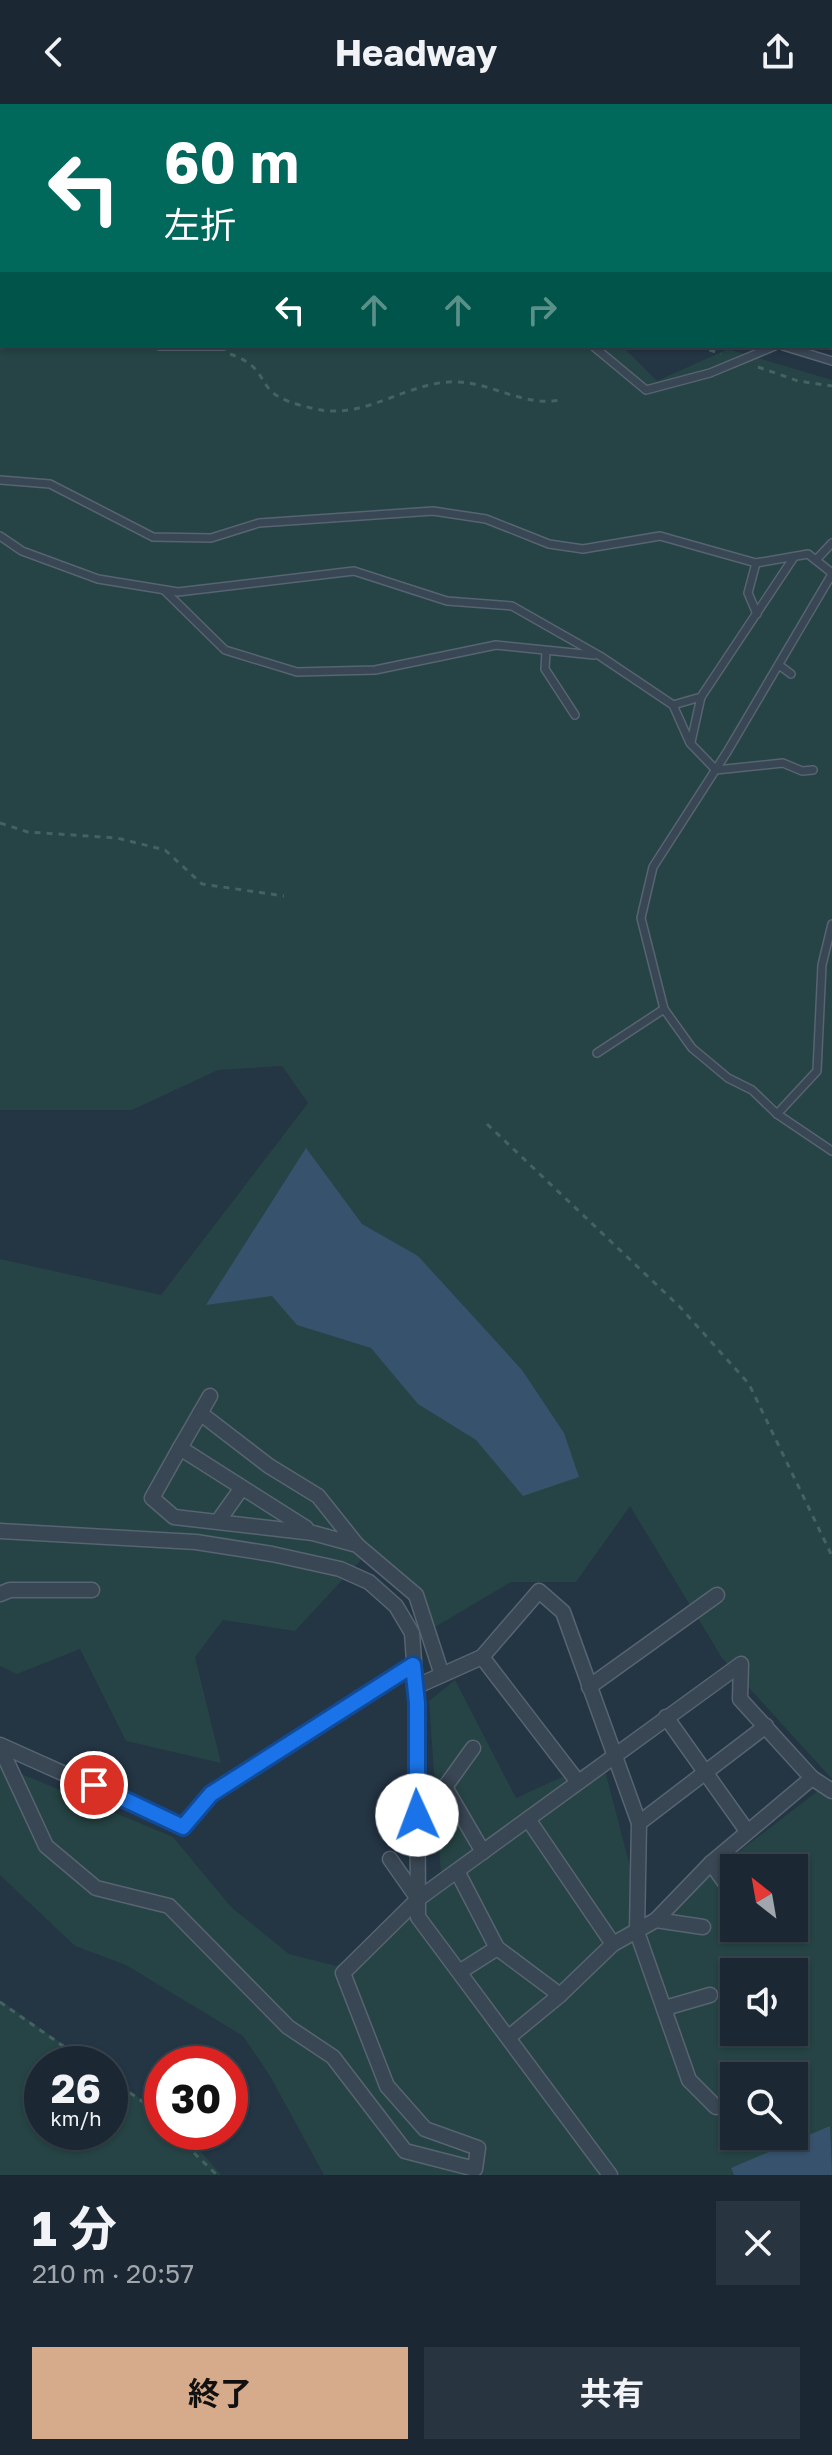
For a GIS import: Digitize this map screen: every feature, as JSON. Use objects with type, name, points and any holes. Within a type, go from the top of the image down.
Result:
[{"type":"street","points":[[210,1396],[152,1498],[174,1517],[313,1533],[357,1545]]},
{"type":"street","points":[[200,1413],[269,1466],[318,1496],[357,1545],[416,1595],[442,1675]]},
{"type":"street","points":[[180,1448],[313,1533]]},
{"type":"street","points":[[219,1520],[241,1489]]},
{"type":"street","points":[[0,1531],[196,1542],[340,1569],[369,1582],[396,1606],[412,1633],[418,1917],[610,2175]]},
{"type":"street","points":[[0,1594],[10,1590],[92,1590]]},
{"type":"street","points":[[415,1687],[482,1657],[539,1591],[563,1612],[612,1757],[639,1823],[637,1932],[689,2080],[716,2107]]},
{"type":"street","points":[[589,1687],[717,1595]]},
{"type":"street","points":[[482,1657],[578,1782]]},
{"type":"street","points":[[0,1746],[46,1846],[96,1888],[169,1906],[288,2027],[333,2057],[405,2151],[475,2169],[478,2148],[425,2129],[387,2086],[343,1973],[418,1899],[741,1664],[740,1699],[812,1778],[832,1791]]},
{"type":"street","points":[[0,1746],[183,1827],[211,1794],[413,1665]]},
{"type":"street","points":[[666,1717],[747,1831]]},
{"type":"street","points":[[639,1823],[766,1726]]},
{"type":"street","points":[[473,1748],[445,1787],[483,1852]]},
{"type":"street","points":[[509,2037],[560,1995],[613,1944],[656,1920],[711,1863],[812,1778]]},
{"type":"street","points":[[528,1819],[613,1944]]},
{"type":"street","points":[[390,1859],[418,1899]]},
{"type":"street","points":[[711,1863],[720,1876]]},
{"type":"street","points":[[457,1871],[497,1948],[560,1995]]},
{"type":"street","points":[[656,1920],[703,1927]]},
{"type":"street","points":[[461,1971],[497,1948]]},
{"type":"street","points":[[665,2008],[710,1995]]},
{"type":"lane","points":[[195,348],[217,348]]},
{"type":"lane","points":[[595,348],[646,390],[710,373],[770,348]]},
{"type":"lane","points":[[790,348],[832,361]]},
{"type":"lane","points":[[0,480],[50,484],[153,537],[211,538],[259,523],[433,511],[486,519],[549,544],[583,549],[660,536],[756,563],[808,554],[816,560],[832,574],[716,770],[653,867],[641,918],[664,1009],[692,1048],[728,1078],[752,1090],[777,1114],[832,1151]]},
{"type":"lane","points":[[0,536],[22,551],[98,579],[163,590],[178,592],[260,585],[354,571],[447,601],[512,606],[600,656],[673,705],[690,743],[716,770]]},
{"type":"lane","points":[[816,560],[832,543]]},
{"type":"lane","points":[[690,743],[701,697],[794,557]]},
{"type":"lane","points":[[756,563],[748,593],[757,614]]},
{"type":"lane","points":[[163,590],[225,650],[297,672],[375,670],[496,645],[600,656]]},
{"type":"lane","points":[[546,651],[545,669],[575,715]]},
{"type":"lane","points":[[779,665],[791,674]]},
{"type":"lane","points":[[673,705],[701,697]]},
{"type":"lane","points":[[716,770],[783,763],[802,771],[813,770]]},
{"type":"lane","points":[[777,1114],[817,1071],[822,965],[832,924]]},
{"type":"lane","points":[[597,1053],[664,1009]]},
{"type":"path","points":[[703,348],[798,381],[832,386]]},
{"type":"path","points":[[213,349],[251,361],[278,396],[323,411],[379,404],[429,385],[459,382],[544,403],[561,400]]},
{"type":"path","points":[[0,823],[28,832],[117,838],[165,850],[202,884],[284,896]]},
{"type":"path","points":[[487,1124],[680,1307],[749,1384],[832,1556]]},
{"type":"path","points":[[0,2002],[63,2046]]},
{"type":"path","points":[[193,2150],[217,2175]]},
{"type":"green space","points":[[0,348],[624,348],[657,381],[728,349],[832,380],[832,1779],[722,1658],[630,1506],[576,1582],[511,1582],[430,1630],[371,1549],[295,1631],[223,1620],[195,1657],[221,1763],[126,1741],[80,1649],[17,1674],[0,1666],[0,1259],[161,1295],[308,1103],[282,1066],[218,1070],[132,1110],[0,1110]]},
{"type":"green space","points":[[455,1680],[516,1798],[602,1759],[645,1924],[720,1866],[720,1942],[808,1942],[808,1854],[736,1854],[832,1780],[832,2175],[324,2175],[270,2076],[243,2036],[126,1965],[75,1946],[0,1875],[0,1765],[173,1837],[231,1907],[289,1954],[336,1966],[442,1888],[429,1701]]},
{"type":"green space","points":[[0,2000],[65,2046],[24,2046],[24,2150],[128,2150],[128,2090],[144,2101],[144,2150],[199,2150],[221,2175],[0,2175]]},
{"type":"water","points":[[306,1148],[362,1224],[418,1256],[522,1370],[564,1433],[579,1477],[523,1496],[476,1440],[418,1404],[371,1348],[297,1325],[272,1296],[206,1305]]},
{"type":"water","points":[[830,2126],[832,2175],[734,2175],[731,2168],[773,2150],[808,2150],[808,2135]]},
{"type":"route","points":[[94,1785],[183,1827],[211,1794],[413,1665],[417,1703],[417,1815]]}]
